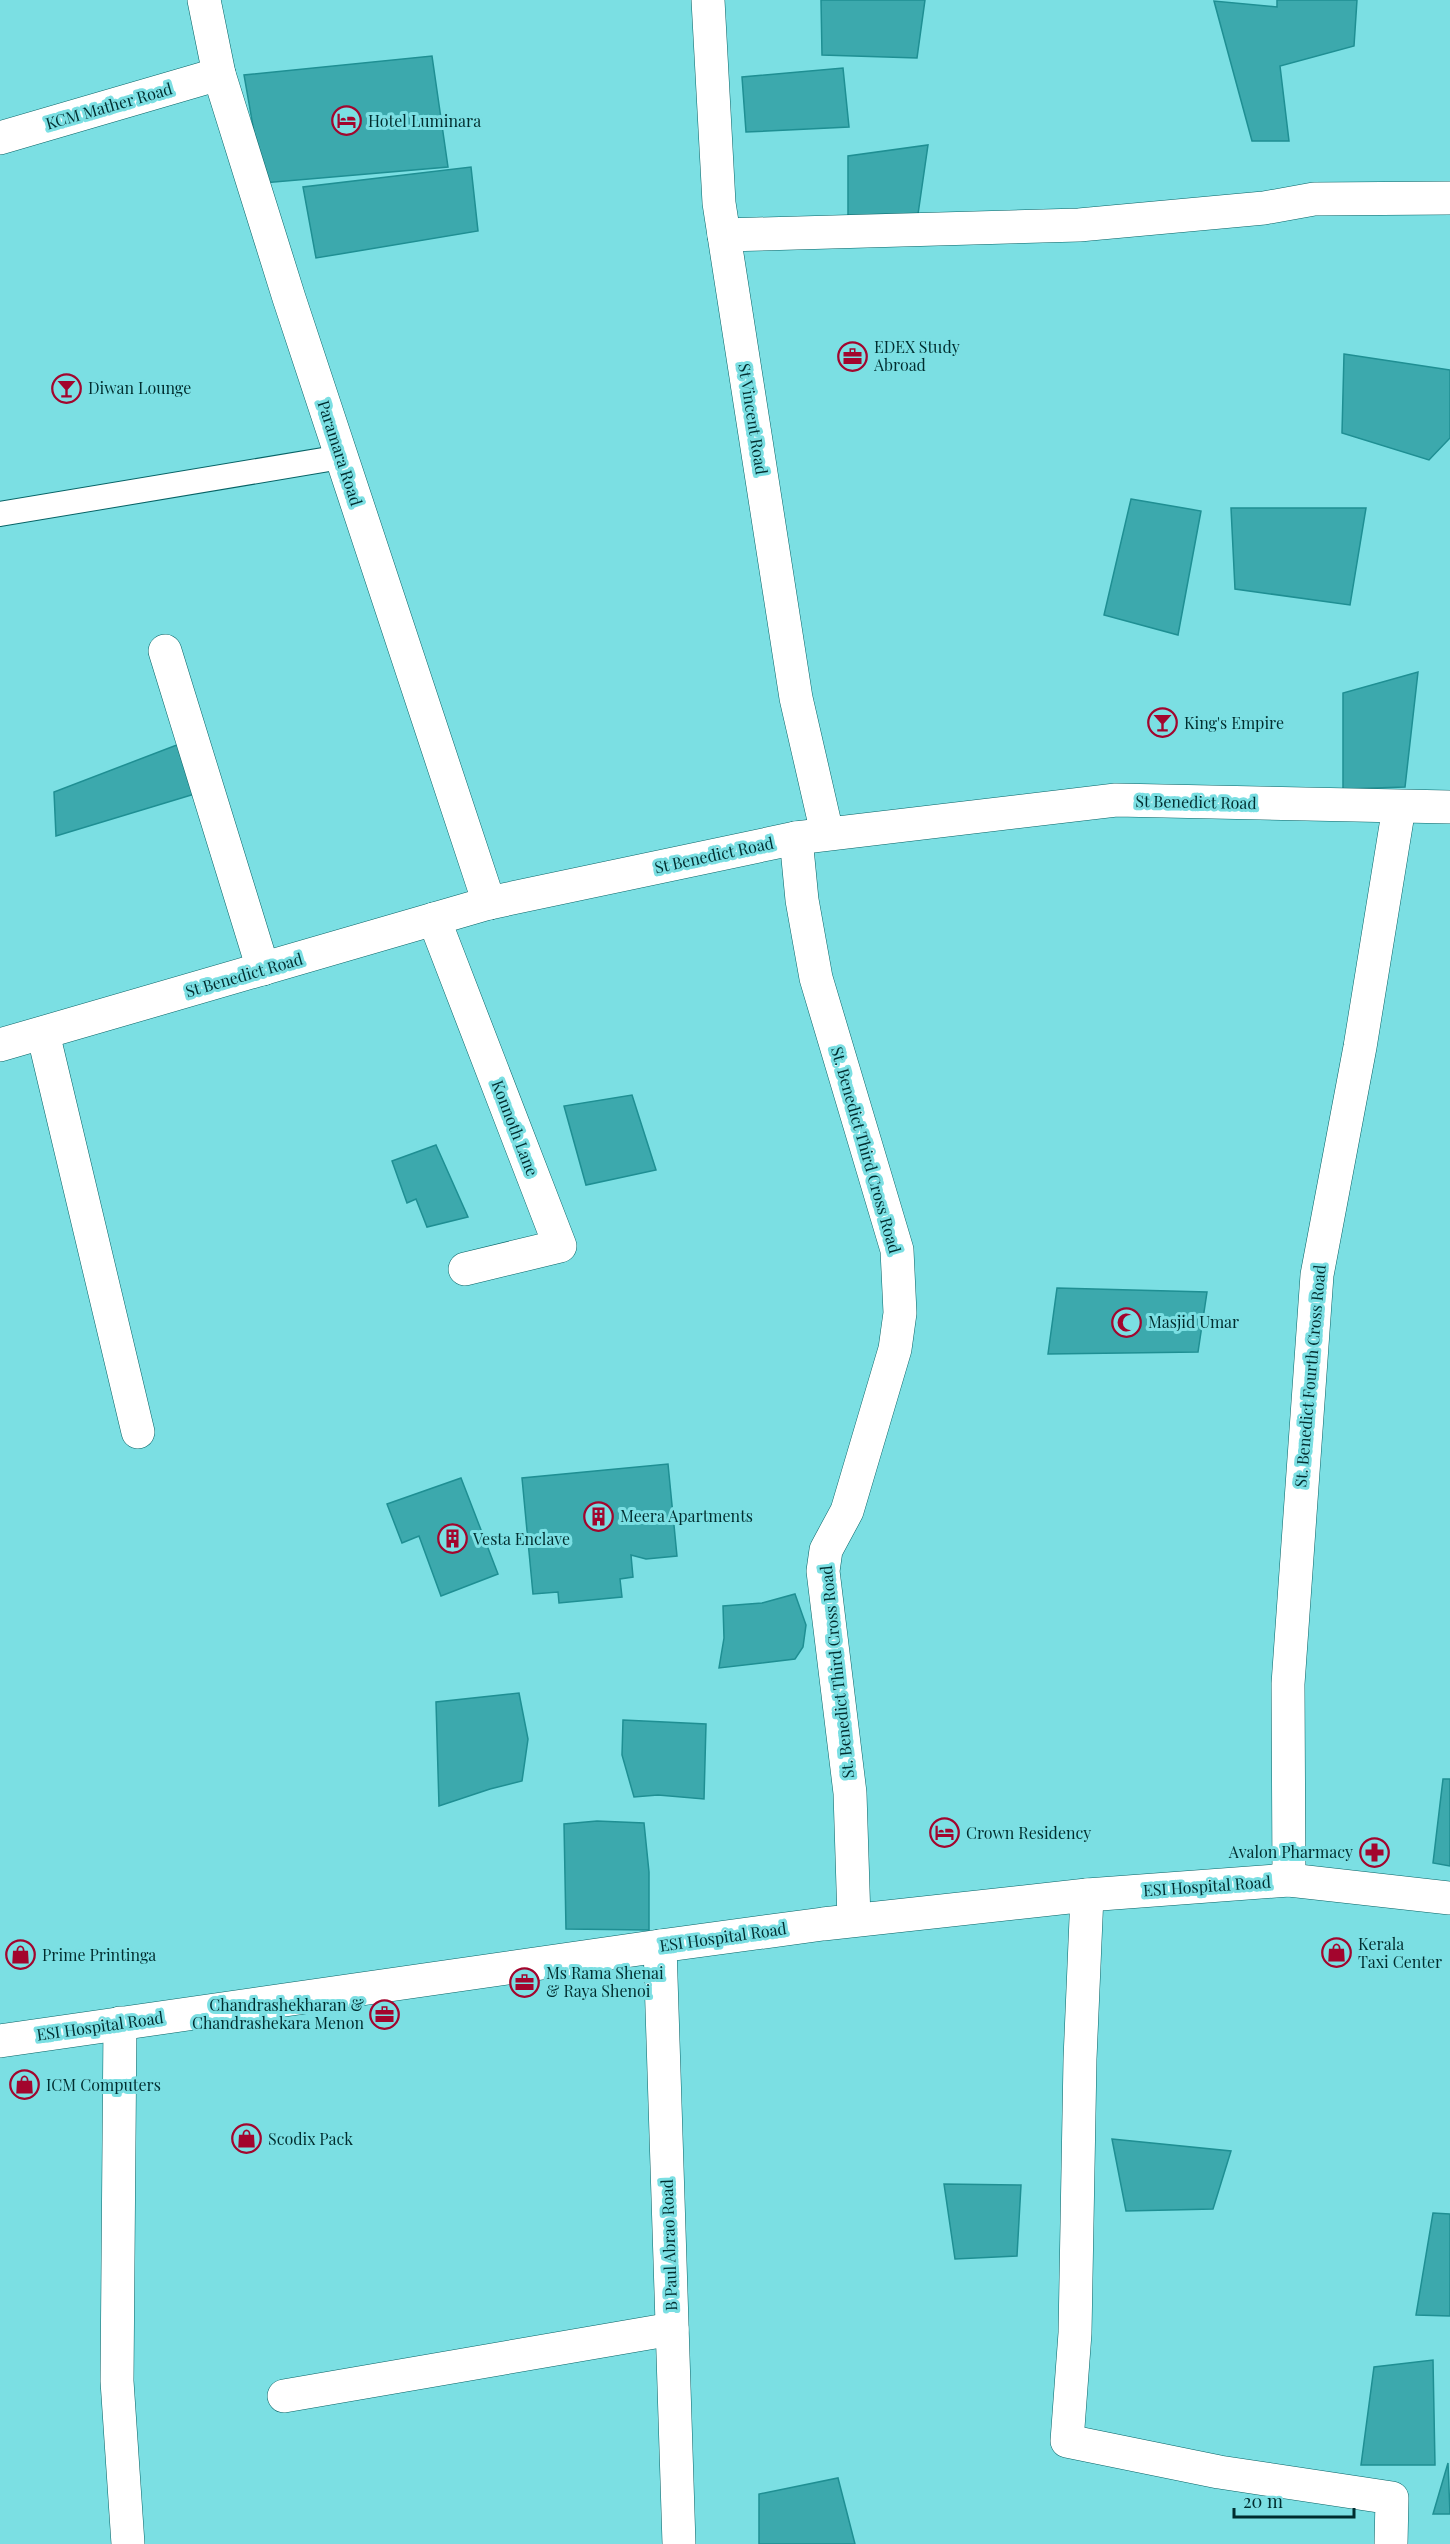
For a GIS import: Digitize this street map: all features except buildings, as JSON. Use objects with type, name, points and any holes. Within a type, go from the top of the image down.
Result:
[{"type":"street","name":"Paramara Road","points":[[204,0],[219,74],[341,457],[489,903]]},
{"type":"street","name":"St Vincent Road","points":[[708,0],[719,203],[796,698],[827,833]]},
{"type":"street","name":"KCM Mather Road","points":[[0,138],[219,74]]},
{"type":"street","points":[[724,235],[1079,225],[1264,208],[1314,199],[1450,198]]},
{"type":"street","points":[[165,651],[263,969]]},
{"type":"street","name":"St Benedict Road","points":[[0,1045],[489,903],[796,838],[1116,800],[1450,807]]},
{"type":"street","name":"St. Benedict Fourth Cross Road","points":[[1289,1880],[1288,1684],[1317,1275],[1360,1047],[1400,807]]},
{"type":"street","name":"St. Benedict Third Cross Road","points":[[796,838],[802,900],[816,978],[894,1240],[899,1284],[900,1313],[895,1349],[847,1511],[826,1550],[823,1571],[850,1793],[854,1920]]},
{"type":"street","name":"Konnoth Lane","points":[[434,919],[560,1246],[465,1269]]},
{"type":"street","points":[[43,1033],[138,1432]]},
{"type":"street","name":"ESI Hospital Road","points":[[0,2041],[660,1946],[854,1920],[1087,1895],[1289,1880],[1450,1898]]},
{"type":"street","points":[[1087,1895],[1080,2059],[1075,2333],[1067,2441],[1219,2472],[1392,2498],[1391,2544]]},
{"type":"street","name":"B Paul Abrao Road","points":[[660,1946],[679,2544]]},
{"type":"street","points":[[120,2023],[117,2381],[128,2544]]},
{"type":"street","points":[[284,2396],[672,2329]]},
{"type":"lane","points":[[0,514],[341,457]]},
{"type":"place","name":"Hotel Luminara","points":[[347,121]]},
{"type":"place","name":"EDEX Study Abroad","points":[[853,356]]},
{"type":"place","name":"Diwan Lounge","points":[[67,388]]},
{"type":"place","name":"King's Empire","points":[[1163,723]]},
{"type":"place","name":"Masjid Umar","points":[[1127,1322]]},
{"type":"place","name":"Meera Apartments","points":[[599,1516]]},
{"type":"place","name":"Vesta Enclave","points":[[452,1539]]},
{"type":"place","name":"Crown Residency","points":[[945,1833]]},
{"type":"place","name":"Avalon Pharmacy","points":[[1374,1852]]},
{"type":"place","name":"Kerala Taxi Center","points":[[1337,1953]]},
{"type":"place","name":"Prime Printinga","points":[[21,1955]]},
{"type":"place","name":"Ms Rama Shenai & Raya Shenoi","points":[[525,1982]]},
{"type":"place","name":"Chandrashekharan & Chandrashekara Menon","points":[[385,2014]]},
{"type":"place","name":"ICM Computers","points":[[25,2085]]},
{"type":"place","name":"Scodix Pack","points":[[247,2139]]}]
